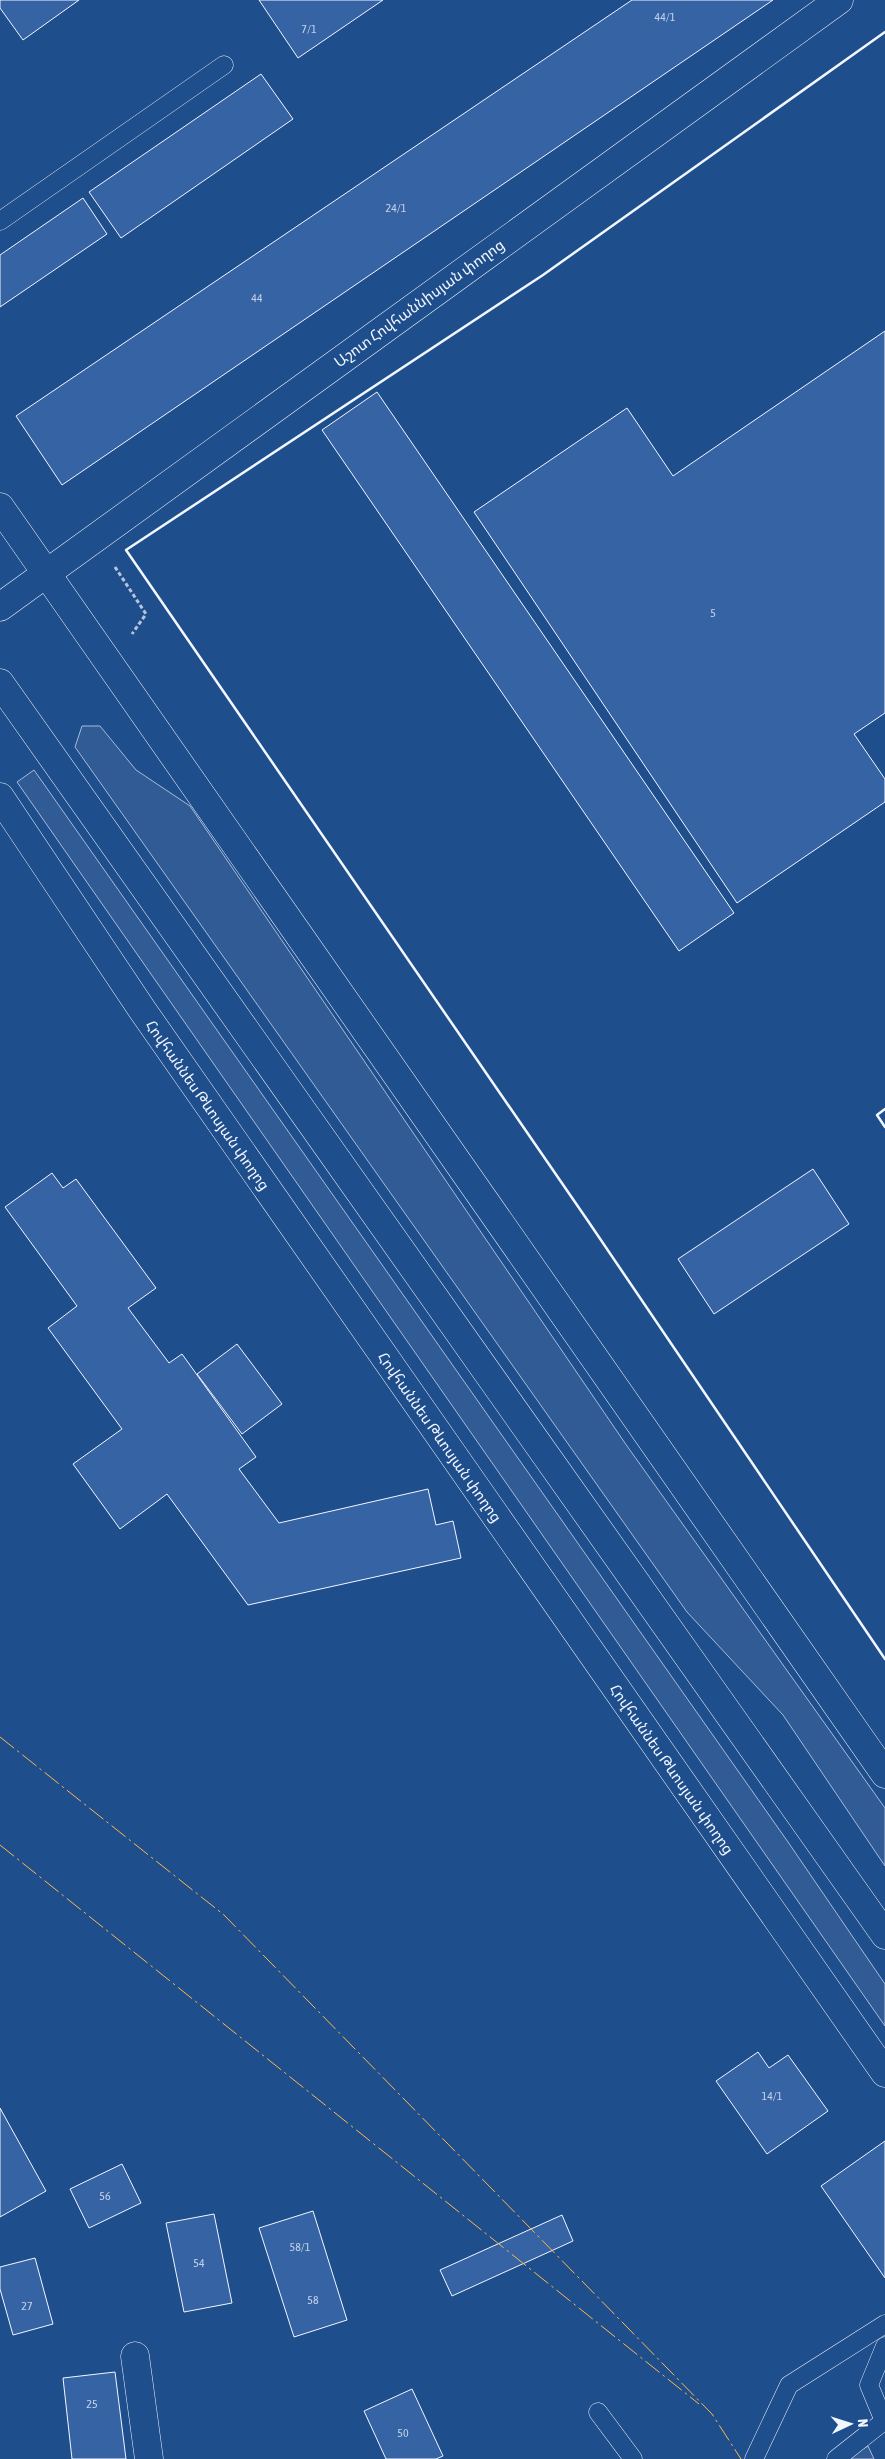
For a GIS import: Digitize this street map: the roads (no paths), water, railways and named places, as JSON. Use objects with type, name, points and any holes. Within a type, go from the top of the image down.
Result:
[{"type":"main road","name":"Աշոտ Հովհաննիսյան փողոց","points":[[0,607],[839,0]]},
{"type":"main road","points":[[0,507],[885,1774]]},
{"type":"main road","points":[[0,683],[885,1935]]},
{"type":"main road","name":"Հովհաննես Թևոսյան փողոց","points":[[0,797],[143,1011],[885,2073]]},
{"type":"main road","points":[[136,2356],[149,2459]]},
{"type":"lane","points":[[0,221],[224,65]]},
{"type":"lane","points":[[754,2459],[789,2385],[885,2324]]},
{"type":"lane","points":[[836,2459],[884,2422],[869,2385],[885,2346]]},
{"type":"lane","points":[[598,2412],[632,2459]]}]
